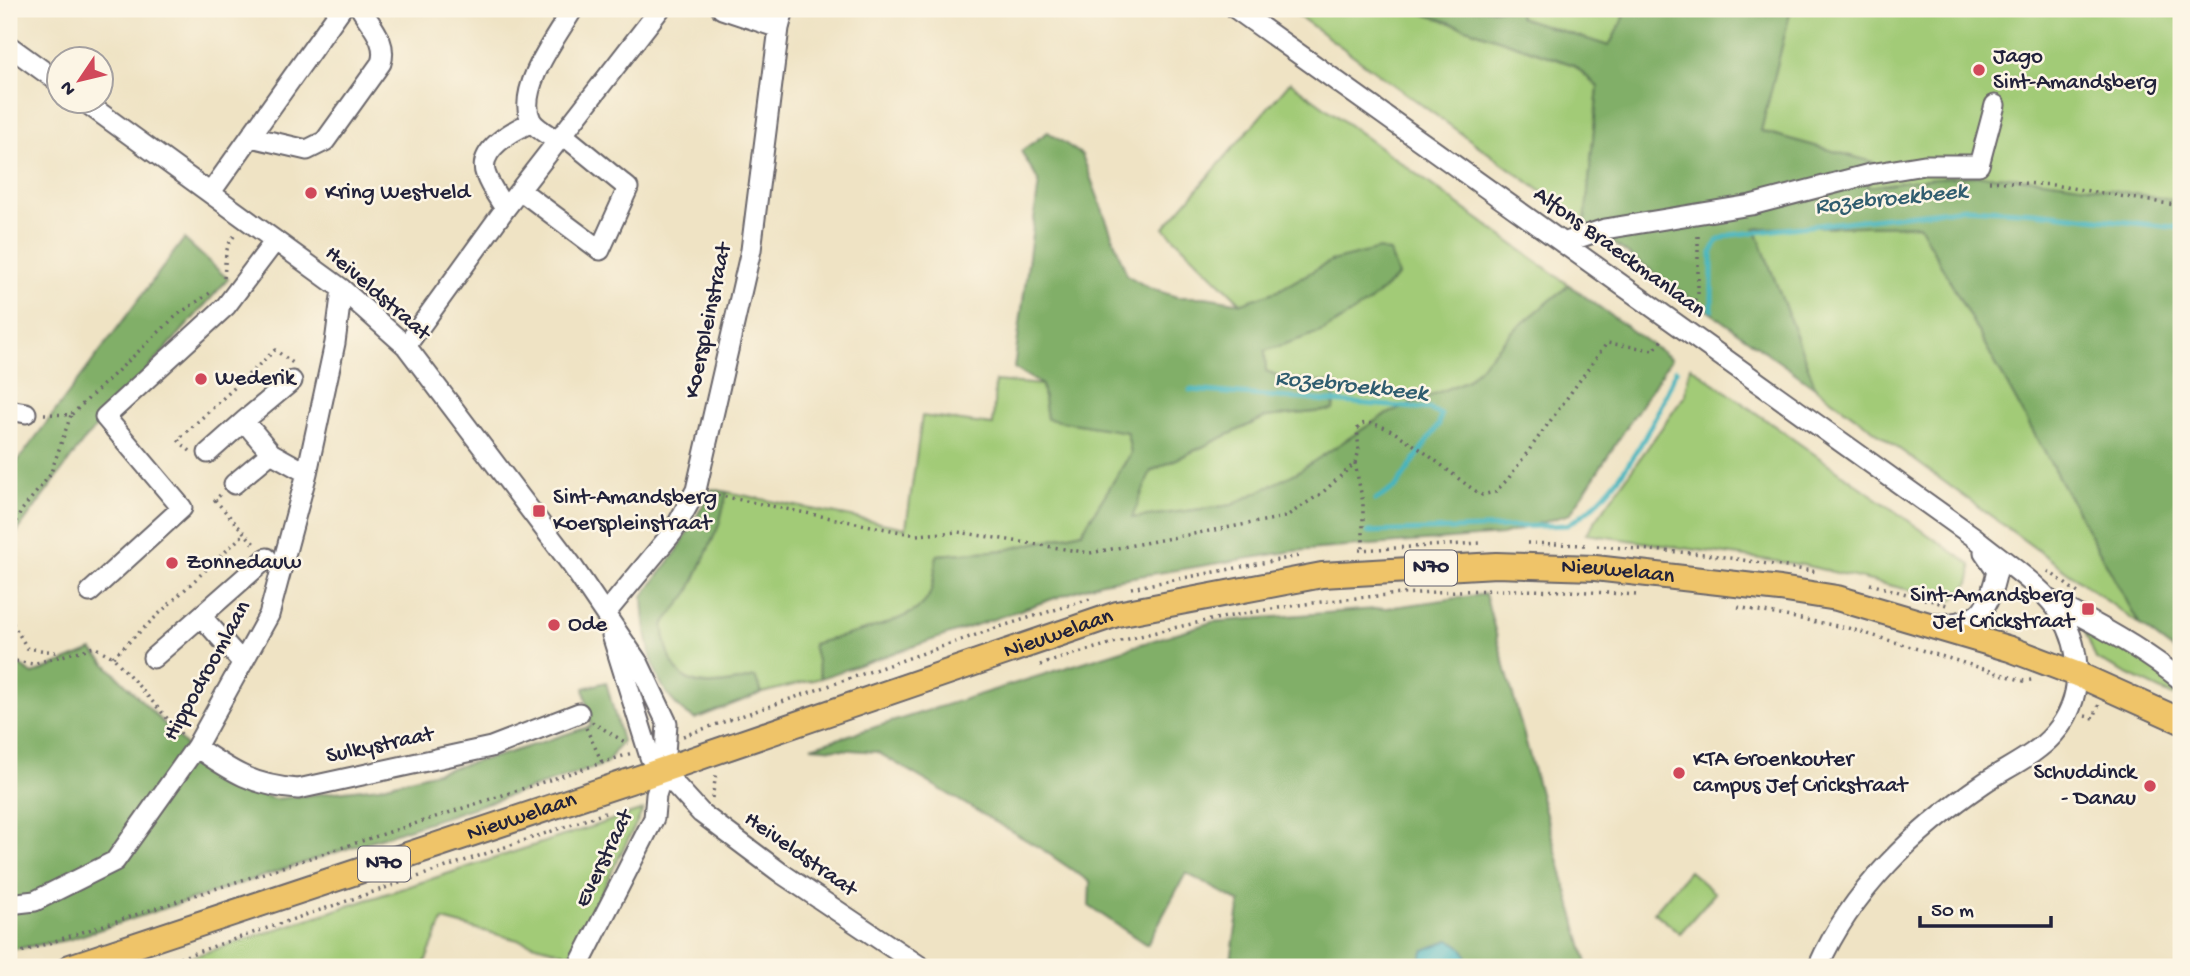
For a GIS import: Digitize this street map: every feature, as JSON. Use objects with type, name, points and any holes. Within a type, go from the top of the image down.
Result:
[{"type":"main road","name":"Nieuwelaan","points":[[70,967],[664,770],[1117,614],[1322,575],[1496,565],[1595,568],[1749,583],[1837,598],[1930,625],[2079,675]]},
{"type":"main road","name":"N70","points":[[2079,675],[2181,721]]},
{"type":"street","points":[[211,192],[341,9]]},
{"type":"street","points":[[251,137],[307,150],[325,141],[381,62],[384,53],[382,42],[361,9]]},
{"type":"street","points":[[520,190],[600,250],[628,188],[559,138],[532,122],[527,101],[533,77],[573,9]]},
{"type":"street","points":[[406,346],[505,209],[660,9]]},
{"type":"street","points":[[722,9],[779,28]]},
{"type":"street","name":"Koerspleinstraat","points":[[606,614],[673,532],[696,490],[751,250],[779,28],[785,9]]},
{"type":"street","name":"Alfons Braeckmanlaan","points":[[1236,9],[1974,537],[2059,612],[2077,650],[2079,675]]},
{"type":"street","points":[[9,46],[46,73]]},
{"type":"street","points":[[1563,243],[1605,229],[1751,205],[1870,174],[1924,165],[1979,165],[1995,105]]},
{"type":"street","name":"Heiveldstraat","points":[[105,116],[342,289],[406,346],[606,614],[639,664],[667,723],[664,770]]},
{"type":"street","points":[[505,209],[485,174],[484,165],[504,135],[532,122]]},
{"type":"street","points":[[90,592],[182,508],[104,417],[226,306],[275,241]]},
{"type":"street","name":"Hippodroomlaan","points":[[9,904],[35,901],[115,861],[195,748],[269,615],[307,473],[335,344],[342,289]]},
{"type":"street","points":[[200,454],[244,421],[294,373]]},
{"type":"street","points":[[244,421],[271,453],[307,473]]},
{"type":"street","points":[[230,487],[271,453]]},
{"type":"street","name":"Alfons Braeckmanlaan","points":[[1974,537],[1997,571],[1993,591],[1977,616]]},
{"type":"street","points":[[153,658],[267,558]]},
{"type":"street","name":"Alfons Braeckmanlaan","points":[[2059,612],[2069,610],[2113,634],[2160,662],[2181,680]]},
{"type":"street","name":"Heiveldstraat","points":[[606,614],[650,757],[712,822],[921,967]]},
{"type":"street","points":[[201,615],[242,662]]},
{"type":"street","points":[[1930,625],[1965,624],[1977,616]]},
{"type":"street","points":[[1818,967],[1832,938],[1864,891],[1907,846],[1982,784],[2054,734],[2079,675]]},
{"type":"street","name":"Sulkystraat","points":[[195,748],[240,777],[273,787],[298,789],[491,747],[579,713]]},
{"type":"street","name":"Everstraat","points":[[578,967],[654,818],[656,795],[664,770]]},
{"type":"path","points":[[1980,181],[2053,185],[2181,206]]},
{"type":"path","points":[[1822,207],[1863,201],[1899,187]]},
{"type":"path","points":[[1689,312],[1698,295],[1697,214]]},
{"type":"path","points":[[224,283],[223,258],[229,241],[249,219]]},
{"type":"path","points":[[9,534],[22,510],[50,475],[71,415],[177,315],[215,290]]},
{"type":"path","points":[[696,490],[916,535],[958,532],[1090,553],[1284,517],[1322,493],[1354,463],[1359,451],[1357,429],[1362,424],[1379,424],[1468,488],[1482,495],[1495,492],[1508,479],[1607,343],[1654,350],[1663,338]]},
{"type":"path","points":[[200,454],[178,440],[275,350],[294,373]]},
{"type":"path","points":[[18,412],[71,415]]},
{"type":"path","points":[[1354,463],[1363,503],[1363,550]]},
{"type":"path","points":[[230,487],[215,500],[267,558]]},
{"type":"path","points":[[113,657],[244,533]]},
{"type":"path","points":[[1350,551],[1486,543]]},
{"type":"path","points":[[1523,543],[1625,547],[1705,554],[1819,572]]},
{"type":"path","points":[[1124,590],[1219,569],[1311,555]]},
{"type":"path","points":[[1860,582],[1933,600],[1977,616]]},
{"type":"path","points":[[1032,667],[1137,636],[1313,602],[1432,592],[1510,590],[1646,596]]},
{"type":"path","points":[[690,733],[996,628],[1098,597]]},
{"type":"path","points":[[1726,606],[1848,628],[2024,681],[2038,679]]},
{"type":"path","points":[[9,617],[27,648],[62,653]]},
{"type":"path","points":[[9,660],[33,664],[62,653],[94,647],[113,657],[195,748]]},
{"type":"path","points":[[579,713],[632,747]]},
{"type":"path","points":[[579,713],[602,763]]},
{"type":"path","points":[[9,956],[627,754]]},
{"type":"path","points":[[708,777],[726,771]]},
{"type":"path","points":[[710,808],[716,775]]},
{"type":"path","points":[[153,967],[608,811]]},
{"type":"green space","points":[[1289,9],[1410,9],[1574,65],[1598,87],[1585,223]]},
{"type":"green space","points":[[1410,9],[1521,9],[1519,17],[1609,46],[1628,9],[1791,9],[1761,131],[1873,162],[1867,187],[1944,177],[2014,177],[2181,201],[2181,656],[2140,625],[1919,225],[1755,228],[1816,388],[1585,223],[1598,87],[1574,65]]},
{"type":"green space","points":[[1521,9],[1628,9],[1609,47],[1519,17]]},
{"type":"green space","name":"Jago Sint-Amandsberg","points":[[1791,9],[2181,9],[2181,201],[2013,177],[1943,177],[1866,187],[1872,162],[1761,131]]},
{"type":"green space","points":[[1290,82],[1569,285],[1512,332],[1468,380],[1383,416],[1296,473],[1232,505],[1131,518],[1151,471],[1266,417],[1333,410],[1336,384],[1287,379],[1266,371],[1264,351],[1323,331],[1331,261],[1277,291],[1242,304],[1164,228]]},
{"type":"green space","points":[[1048,132],[1082,155],[1127,275],[1149,288],[1177,297],[1205,297],[1242,303],[1277,291],[1331,261],[1379,249],[1390,252],[1398,276],[1368,303],[1323,331],[1265,351],[1266,371],[1287,379],[1336,384],[1333,410],[1266,417],[1151,471],[1132,518],[1232,505],[1296,473],[1383,416],[1468,380],[1512,332],[1569,285],[1671,359],[1570,514],[1502,535],[1294,551],[1102,582],[821,678],[813,644],[885,624],[921,606],[929,596],[937,555],[1005,550],[1082,532],[1131,453],[1127,432],[1047,419],[1042,385],[1014,368],[1039,182],[1021,151]]},
{"type":"green space","points":[[1919,225],[2140,625],[1816,388],[1755,228]]},
{"type":"green space","points":[[184,239],[228,279],[83,442],[9,543],[9,473]]},
{"type":"green space","points":[[1690,366],[1971,565],[1970,582],[1965,589],[1952,600],[1803,565],[1586,534],[1685,395]]},
{"type":"green space","points":[[995,381],[1042,385],[1047,419],[1127,432],[1131,453],[1082,532],[1005,550],[937,555],[929,596],[921,606],[885,624],[813,644],[821,678],[762,693],[755,677],[706,684],[684,677],[675,669],[667,653],[663,625],[689,592],[719,525],[727,492],[906,528],[922,416],[993,425]]},
{"type":"green space","points":[[712,489],[727,492],[719,525],[689,592],[663,625],[667,647],[673,663],[681,674],[691,681],[718,684],[755,677],[762,693],[695,719],[681,709],[660,682],[649,648],[643,596],[677,551]]},
{"type":"green space","points":[[1485,594],[1588,967],[1230,967],[1240,902],[1186,873],[1147,945],[1089,906],[1090,882],[1043,850],[877,752],[811,747],[1212,622],[1387,608]]},
{"type":"green space","points":[[2082,624],[2181,685],[2181,700],[2096,659]]},
{"type":"green space","points":[[92,650],[187,747],[239,788],[275,799],[379,787],[505,754],[591,726],[584,688],[606,682],[622,741],[606,764],[68,940],[9,950],[9,658],[33,674]]},
{"type":"green space","points":[[643,810],[570,954],[443,920],[423,967],[161,967]]},
{"type":"green space","points":[[1689,871],[1715,893],[1680,933],[1654,912]]},
{"type":"water","points":[[1449,940],[1464,950],[1467,958],[1465,967],[1417,967],[1424,950]]},
{"type":"waterway","name":"Rozebroekbeek","points":[[1712,310],[1712,252],[1717,241],[1730,235],[1967,208],[2035,212],[2181,228]]},
{"type":"waterway","name":"Rozebroekbeek","points":[[1368,532],[1567,525],[1586,512],[1619,477],[1646,435],[1676,370]]},
{"type":"waterway","name":"Rozebroekbeek","points":[[1190,390],[1429,409],[1441,415],[1439,424],[1396,487],[1375,500]]},
{"type":"place","name":"Jago Sint-Amandsberg","points":[[1979,70]]},
{"type":"place","name":"Kring Westveld","points":[[311,193]]},
{"type":"place","name":"Wederik","points":[[201,379]]},
{"type":"place","name":"Sint-Amandsberg Koerspleinstraat","points":[[539,511]]},
{"type":"place","name":"Zonnedauw","points":[[172,563]]},
{"type":"place","name":"Sint-Amandsberg Jef Crickstraat","points":[[2088,609]]},
{"type":"place","name":"Ode","points":[[554,625]]},
{"type":"place","name":"KTA Groenkouter campus Jef Crickstraat","points":[[1679,773]]},
{"type":"place","name":"Schuddinck - Danau","points":[[2150,786]]}]
